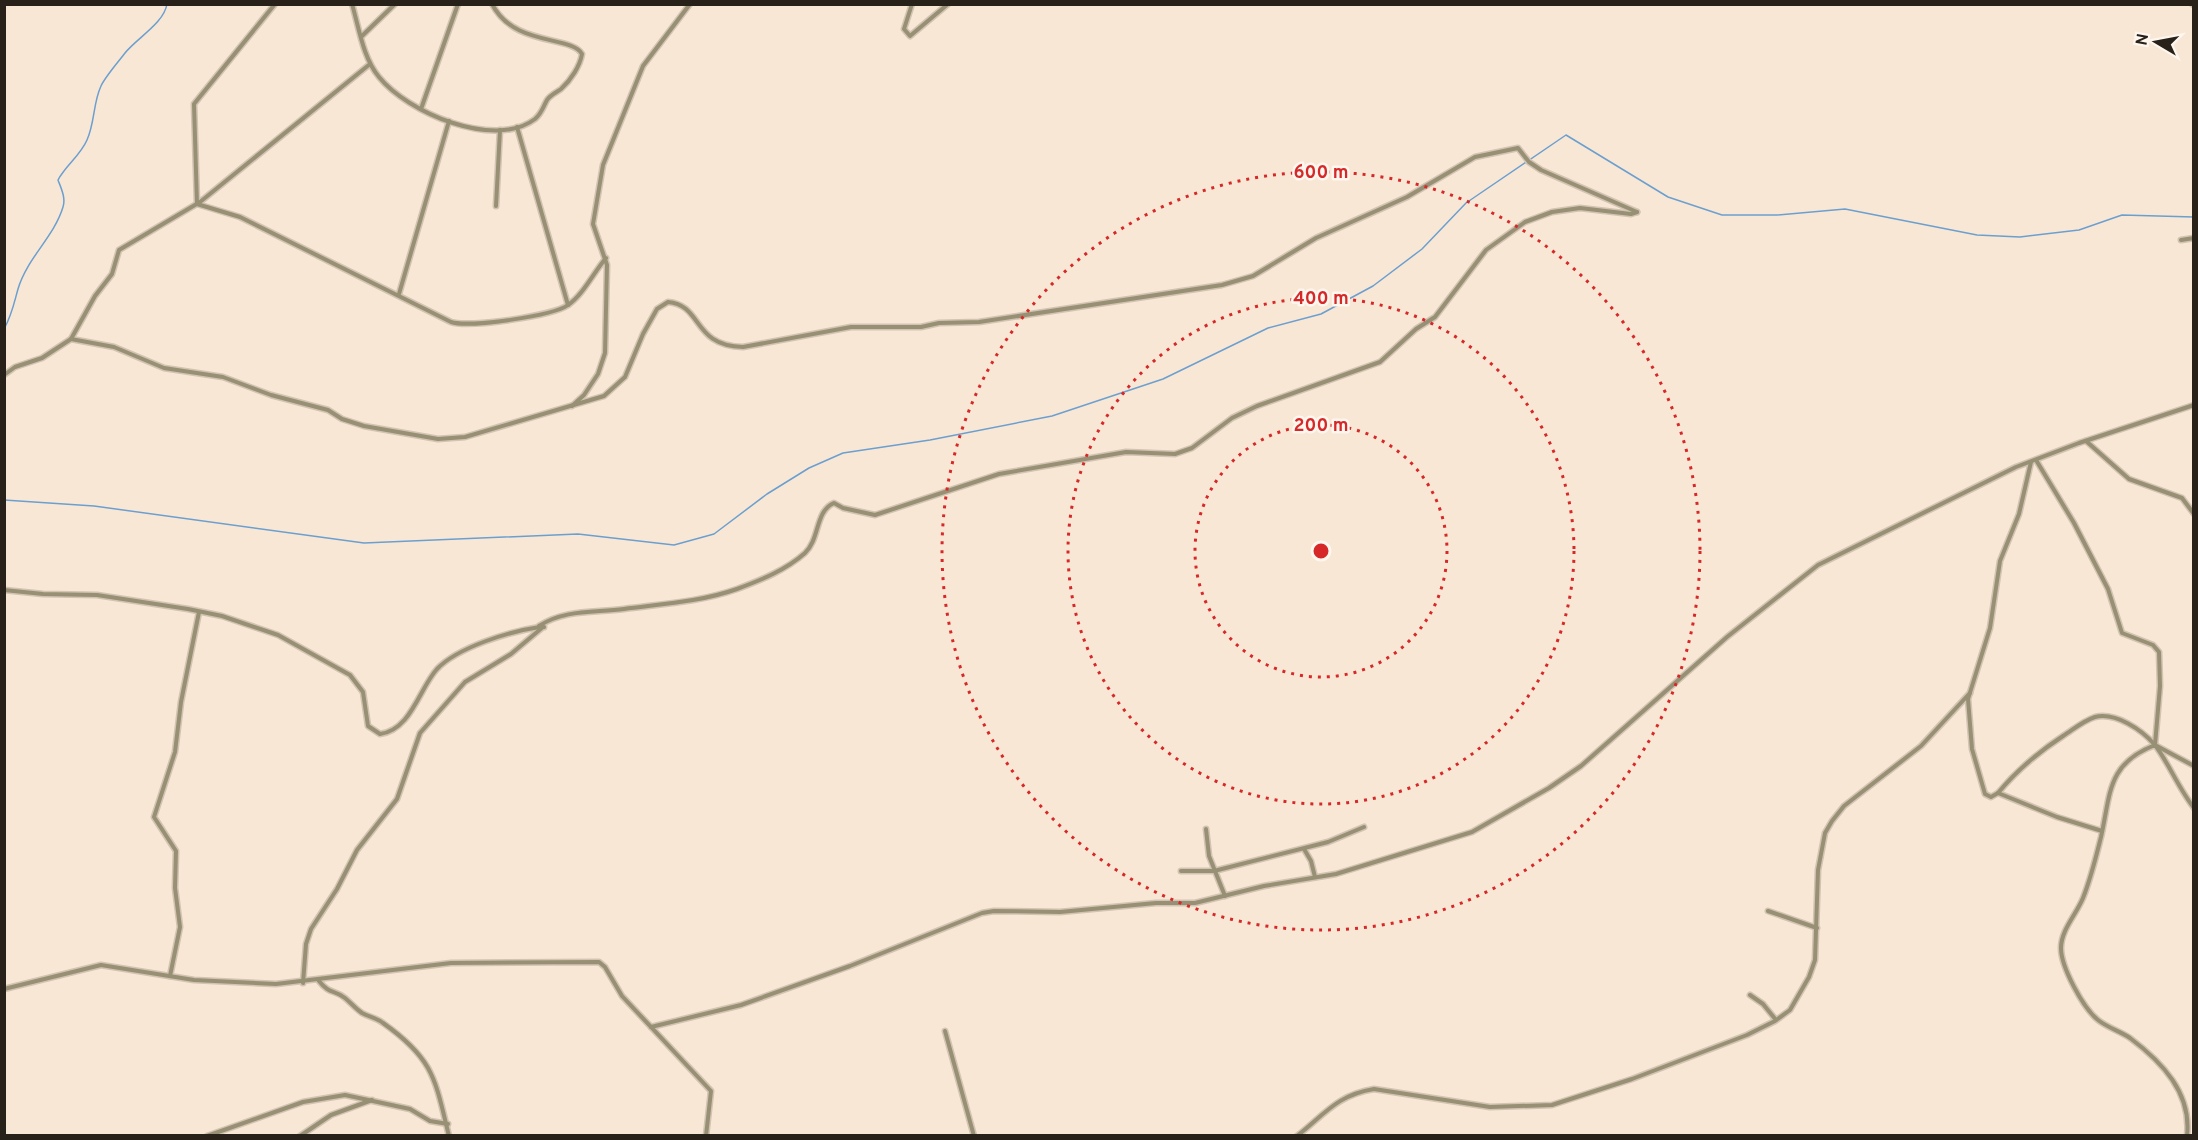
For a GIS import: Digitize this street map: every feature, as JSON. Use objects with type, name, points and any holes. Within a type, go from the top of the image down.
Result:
[{"type":"street","points":[[197,204],[194,104],[275,4]]},
{"type":"street","points":[[352,4],[370,63],[392,90],[449,122],[473,129],[500,130],[529,123],[541,114],[548,98],[564,86],[577,68],[582,54],[575,47],[523,33],[507,23],[492,4]]},
{"type":"street","points":[[362,36],[395,4]]},
{"type":"street","points":[[421,108],[458,4]]},
{"type":"street","points":[[569,408],[584,395],[603,364],[609,280],[606,258],[593,224],[603,165],[643,66],[690,4]]},
{"type":"street","points":[[912,4],[904,29],[910,36],[948,4]]},
{"type":"street","points":[[4,375],[15,367],[42,358],[72,339],[95,296],[112,274],[119,250],[197,204],[370,63]]},
{"type":"street","points":[[399,294],[449,122]]},
{"type":"street","points":[[517,127],[568,305]]},
{"type":"street","points":[[496,206],[500,130]]},
{"type":"street","points":[[72,339],[114,347],[164,368],[223,377],[271,395],[328,410],[342,419],[364,426],[408,435],[438,438],[465,437],[604,396],[624,377],[657,309],[668,302],[689,312],[708,339],[728,347],[743,347],[851,327],[921,327],[939,323],[980,322],[1222,285],[1253,276],[1316,238],[1407,197],[1475,157],[1518,148],[1529,162],[1541,170],[1637,212],[1631,214],[1580,208],[1566,209],[1525,222],[1486,250],[1435,317],[1416,329],[1380,362],[1257,406],[1232,418],[1192,448],[1175,454],[1126,452],[999,474],[876,515],[843,508],[834,503],[824,510],[812,545],[782,570],[709,597],[682,603],[590,610],[556,617],[539,626],[544,627]]},
{"type":"street","points":[[197,204],[240,218],[399,294],[451,322],[467,325],[494,322],[568,305],[606,258]]},
{"type":"street","points":[[2181,240],[2193,238]]},
{"type":"street","points":[[651,1027],[741,1005],[850,966],[982,913],[994,911],[1060,912],[1120,906],[1189,904],[1336,874],[1472,832],[1549,788],[1581,766],[1727,637],[1818,565],[1898,524],[2036,459],[2193,405]]},
{"type":"street","points":[[2086,441],[2129,479],[2182,498],[2193,514]]},
{"type":"street","points":[[2036,459],[2074,523],[2108,589],[2122,633],[2153,645],[2159,652],[2160,686],[2155,745],[2177,786],[2193,808]]},
{"type":"street","points":[[2031,462],[2019,514],[2000,561],[1990,628],[1970,693],[1968,714],[1972,749],[1985,794],[1991,797],[1998,793],[2030,759],[2094,717],[2110,716],[2120,720],[2132,726],[2155,745],[2193,766]]},
{"type":"street","points":[[4,590],[44,594],[97,595],[222,616],[278,635],[350,675],[363,692],[368,726],[380,735],[398,726],[414,707],[437,669],[451,658],[483,643],[544,627]]},
{"type":"street","points":[[170,976],[180,927],[175,888],[176,851],[154,817],[176,752],[181,702],[199,612]]},
{"type":"street","points":[[303,983],[306,944],[311,929],[357,849],[397,799],[420,733],[465,682],[511,654],[544,627]]},
{"type":"street","points":[[1297,1136],[1338,1100],[1357,1092],[1374,1089],[1490,1107],[1552,1105],[1664,1067],[1747,1035],[1776,1020],[1790,1010],[1809,977],[1815,960],[1821,850],[1825,833],[1832,821],[1844,806],[1922,746],[1970,693]]},
{"type":"street","points":[[2155,745],[2136,752],[2117,770],[2083,899],[2061,940],[2065,967],[2097,1019],[2129,1038],[2176,1082],[2183,1096],[2187,1136]]},
{"type":"street","points":[[1998,793],[2057,817],[2102,831]]},
{"type":"street","points":[[1180,871],[1214,871],[1305,849],[1364,827]]},
{"type":"street","points":[[1206,829],[1214,871],[1225,896]]},
{"type":"street","points":[[1305,849],[1315,877]]},
{"type":"street","points":[[1768,911],[1817,927]]},
{"type":"street","points":[[4,989],[100,965],[170,976],[250,984],[303,983],[451,963],[599,962],[605,967],[622,996],[711,1091],[706,1136]]},
{"type":"street","points":[[318,980],[327,991],[342,995],[365,1015],[380,1021],[416,1050],[431,1071],[448,1124],[449,1136]]},
{"type":"street","points":[[1750,995],[1763,1004],[1776,1020]]},
{"type":"street","points":[[945,1031],[974,1136]]},
{"type":"street","points":[[207,1136],[312,1099],[345,1095],[410,1108],[433,1123],[448,1124]]},
{"type":"street","points":[[300,1136],[332,1114],[374,1100]]},
{"type":"waterway","points":[[4,329],[22,278],[59,218],[64,200],[58,180],[87,140],[101,86],[130,47],[161,18],[167,4]]},
{"type":"waterway","points":[[4,500],[94,506],[364,543],[578,534],[674,545],[714,534],[767,494],[809,468],[843,453],[930,440],[1052,416],[1163,379],[1268,328],[1321,314],[1373,286],[1422,249],[1466,203],[1566,135],[1668,197],[1722,215],[1777,215],[1845,209],[1977,235],[2020,237],[2079,230],[2122,215],[2194,217]]}]
